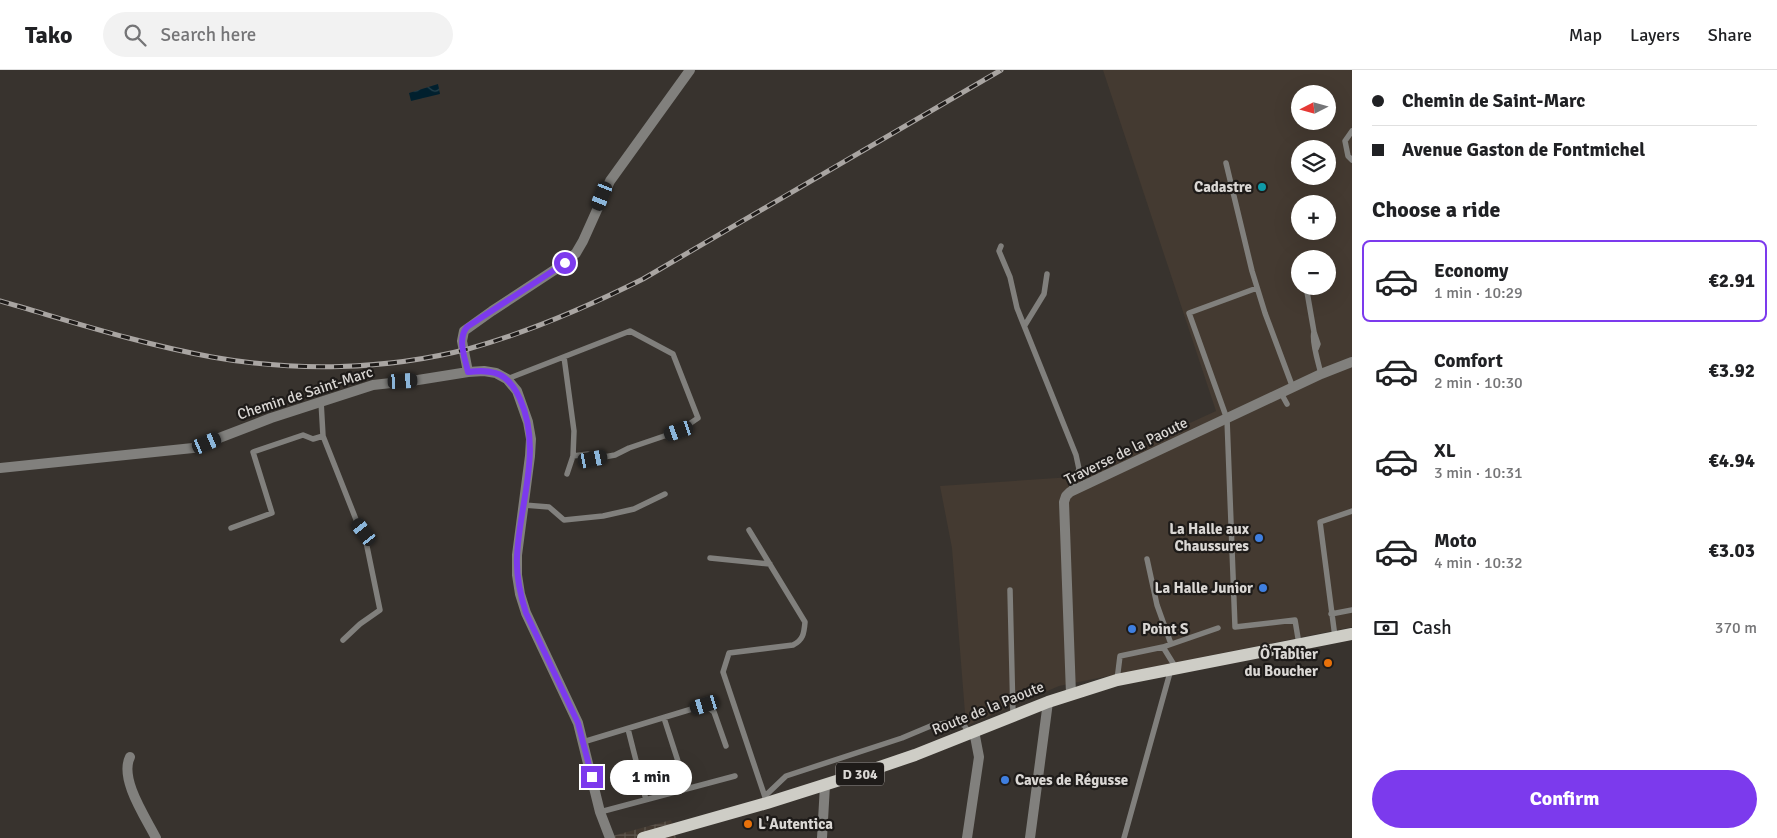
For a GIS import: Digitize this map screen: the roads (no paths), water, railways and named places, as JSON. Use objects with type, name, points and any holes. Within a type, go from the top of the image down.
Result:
[{"type":"main road","name":"Route de la Paoute","points":[[648,837],[766,799],[825,785],[915,755],[1048,702],[1117,680],[1352,634]]},
{"type":"street","points":[[468,372],[462,341],[464,331],[565,263],[576,253],[610,181],[690,70]]},
{"type":"street","name":"Traverse de la Paoute","points":[[1071,694],[1064,502],[1066,496],[1070,492],[1321,374],[1352,362]]},
{"type":"street","name":"Chemin de Saint-Marc","points":[[0,468],[193,448],[238,430],[373,385],[484,371],[496,373],[507,379]]},
{"type":"street","points":[[507,379],[517,391],[528,422],[530,439],[530,456],[517,555],[517,575],[520,594],[526,613],[576,718],[600,812],[610,838]]},
{"type":"street","points":[[1030,838],[1048,702]]},
{"type":"street","points":[[967,838],[979,756],[972,732]]},
{"type":"street","points":[[130,758],[127,763],[132,790],[156,838]]},
{"type":"street","points":[[822,838],[825,785]]},
{"type":"lane","points":[[1352,131],[1345,141],[1348,156],[1352,160]]},
{"type":"lane","points":[[1226,163],[1257,288],[1292,388]]},
{"type":"lane","points":[[1001,246],[999,251],[1010,277],[1017,308],[1076,455],[1079,469],[1070,492]]},
{"type":"lane","points":[[1025,325],[1044,294],[1047,274]]},
{"type":"lane","points":[[1257,288],[1189,313],[1228,418],[1235,627],[1295,620],[1299,644]]},
{"type":"lane","points":[[1308,295],[1314,332],[1313,342],[1321,374]]},
{"type":"lane","points":[[507,379],[630,331],[673,354],[698,418],[679,431],[629,448],[615,455],[593,459],[588,454],[573,456]]},
{"type":"lane","points":[[564,357],[574,430],[573,456],[567,474]]},
{"type":"lane","points":[[1281,393],[1287,404]]},
{"type":"lane","points":[[321,401],[323,436],[357,522],[364,532],[380,610],[360,624],[343,640]]},
{"type":"lane","points":[[231,528],[272,513],[253,452],[303,434],[313,439],[323,436]]},
{"type":"lane","points":[[524,505],[549,507],[564,520],[604,516],[634,509],[665,494]]},
{"type":"lane","points":[[1335,637],[1320,522],[1352,511]]},
{"type":"lane","points":[[749,530],[805,622],[804,634],[800,641],[793,646],[729,653],[723,672],[766,799]]},
{"type":"lane","points":[[710,558],[770,564]]},
{"type":"lane","points":[[1147,559],[1157,606],[1171,644]]},
{"type":"lane","points":[[1010,590],[1013,716]]},
{"type":"lane","points":[[1331,614],[1352,610]]},
{"type":"lane","points":[[1117,680],[1120,656],[1163,647],[1218,628]]},
{"type":"lane","points":[[1124,838],[1173,668],[1163,647]]},
{"type":"lane","points":[[583,742],[705,705],[714,712],[726,746]]},
{"type":"lane","points":[[664,718],[686,789]]},
{"type":"lane","points":[[766,799],[786,776],[840,759],[933,725],[953,722],[964,724],[972,732]]},
{"type":"lane","points":[[628,729],[646,800]]},
{"type":"lane","points":[[600,812],[735,776]]},
{"type":"water","points":[[438,84],[440,94],[411,101],[409,93]]},
{"type":"railway","points":[[0,301],[158,346],[243,362],[308,367],[373,365],[437,356],[468,349],[513,335],[557,318],[643,279],[1001,70]]},
{"type":"place","name":"Cadastre","points":[[1262,187]]},
{"type":"place","name":"La Halle aux Chaussures","points":[[1259,538]]},
{"type":"place","name":"La Halle Junior","points":[[1263,588]]},
{"type":"place","name":"Point S","points":[[1132,629]]},
{"type":"place","name":"Ô Tablier du Boucher","points":[[1328,663]]},
{"type":"place","name":"Caves de Régusse","points":[[1005,780]]},
{"type":"place","name":"L'Autentica","points":[[748,824]]}]
